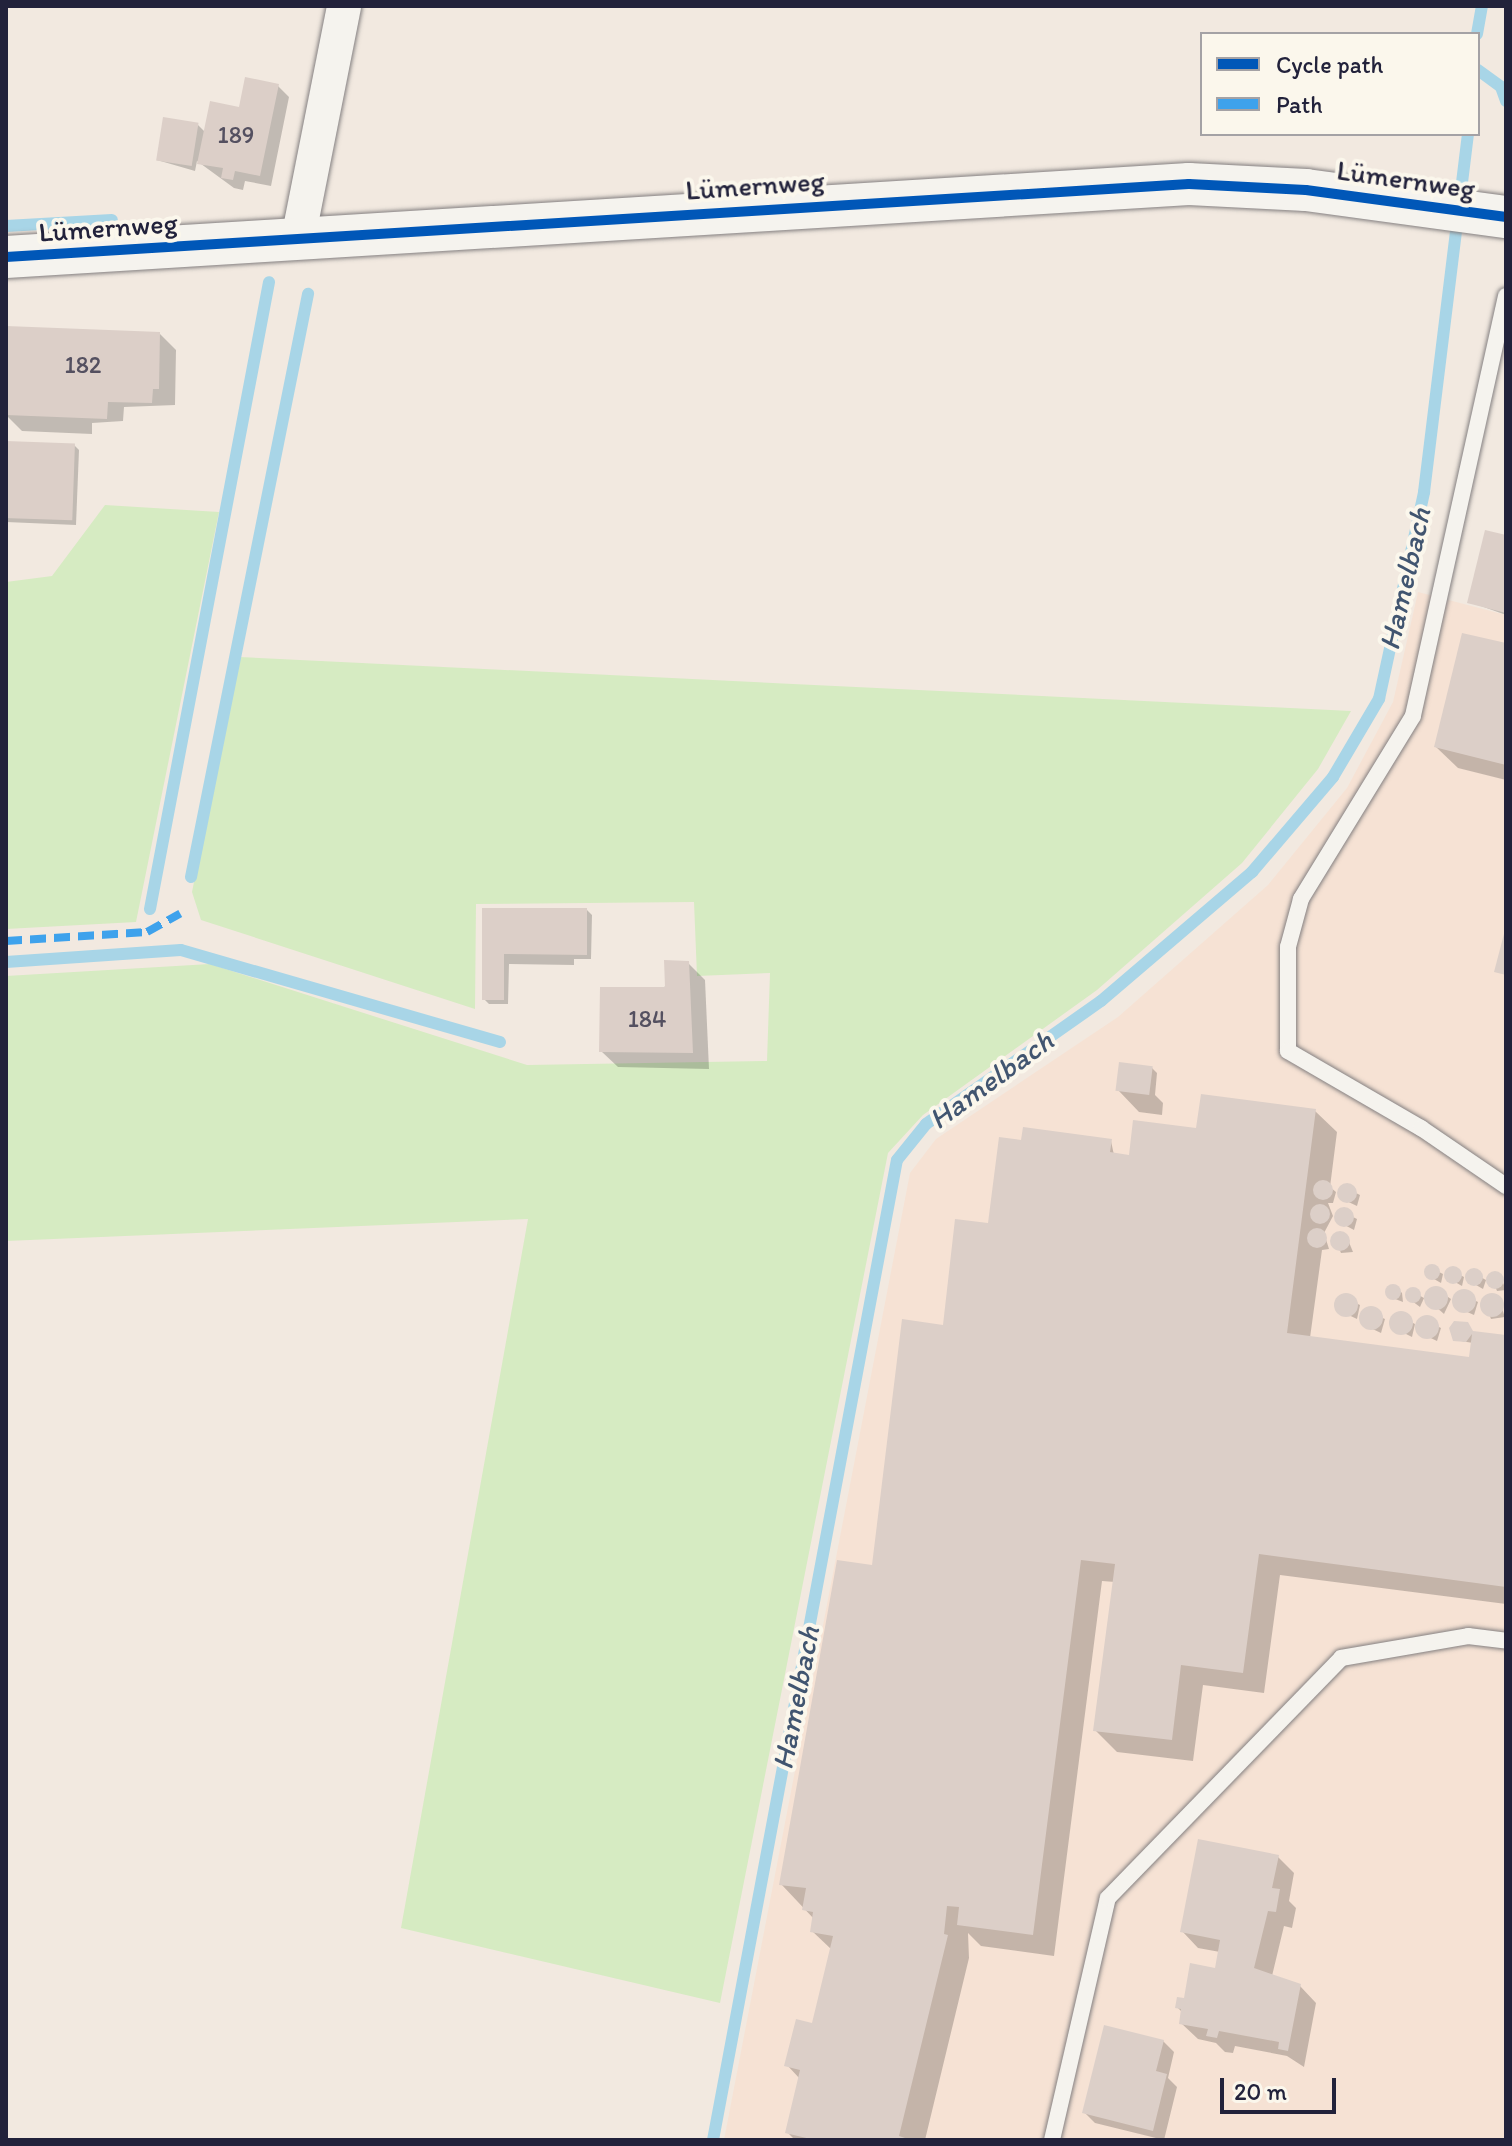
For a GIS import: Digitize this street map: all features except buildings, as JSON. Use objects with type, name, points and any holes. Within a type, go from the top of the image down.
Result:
[{"type":"street","points":[[298,239],[344,6]]},
{"type":"street","name":"Lümernweg","points":[[6,257],[1189,184],[1306,190],[1496,216]]},
{"type":"lane","points":[[1506,296],[1413,716],[1301,899],[1288,947],[1288,1051],[1421,1128],[1506,1186]]},
{"type":"lane","points":[[1052,2140],[1108,1898],[1341,1658],[1468,1636],[1506,1641]]},
{"type":"shaded area","points":[[1418,592],[1506,615],[1506,2140],[724,2140],[910,1173],[936,1139],[1118,1017],[1268,885],[1347,788],[1393,702]]},
{"type":"green space","points":[[105,505],[219,512],[136,922],[6,929],[6,582],[52,576]]},
{"type":"green space","points":[[239,657],[1351,711],[1318,769],[1242,863],[1097,990],[923,1115],[888,1153],[720,2003],[401,1928],[528,1219],[6,1241],[6,976],[210,964],[527,1065],[767,1061],[770,973],[697,976],[694,902],[476,904],[475,1009],[201,920],[192,892]]},
{"type":"waterway","name":"Hamelbach","points":[[1477,32],[1482,6]]},
{"type":"waterway","points":[[1480,71],[1501,87],[1506,101]]},
{"type":"waterway","name":"Hamelbach","points":[[713,2140],[897,1160],[926,1124],[1101,1001],[1252,872],[1333,777],[1379,699],[1424,492],[1468,136]]},
{"type":"waterway","points":[[6,226],[112,220]]},
{"type":"waterway","points":[[150,909],[269,282]]},
{"type":"waterway","points":[[191,877],[308,294]]},
{"type":"waterway","points":[[6,962],[181,950],[500,1042]]},
{"type":"marked path","points":[[6,941],[147,932],[180,914]]},
{"type":"cycle path","points":[[6,257],[1189,184],[1306,190],[1506,217]]}]
